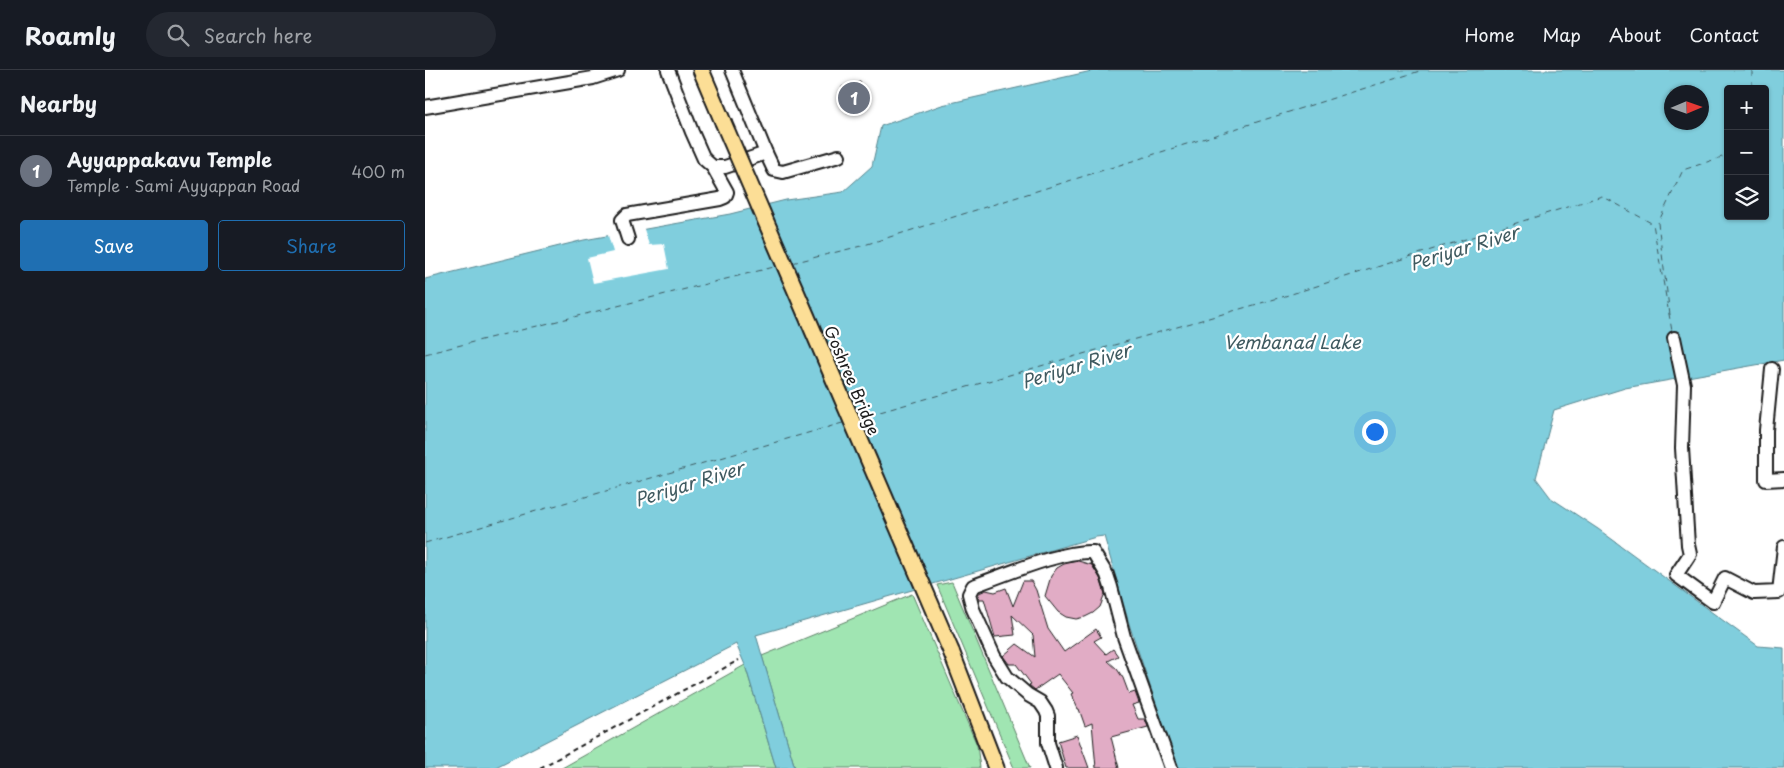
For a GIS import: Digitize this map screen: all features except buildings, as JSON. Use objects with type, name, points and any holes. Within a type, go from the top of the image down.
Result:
[{"type":"main road","name":"Goshree Bridge","points":[[701,70],[951,651],[980,726]]},
{"type":"main road","points":[[980,726],[987,768]]},
{"type":"main road","points":[[980,726],[996,768]]},
{"type":"street","points":[[425,107],[584,79],[617,70]]},
{"type":"street","points":[[628,239],[622,220],[627,215],[720,199],[725,197],[727,192],[713,167],[705,159],[692,132],[668,70]]},
{"type":"street","points":[[732,70],[765,153],[774,170],[783,172],[839,156]]},
{"type":"street","points":[[713,167],[725,167],[765,153]]},
{"type":"street","points":[[1674,338],[1684,385],[1682,448],[1690,554],[1675,575],[1713,602],[1725,578],[1754,593],[1782,592],[1784,548]]},
{"type":"street","points":[[1772,369],[1766,430],[1766,480],[1784,479]]},
{"type":"street","points":[[1056,768],[1048,743],[1048,716],[1043,706],[1007,677],[994,656],[973,609],[969,594],[973,586],[1036,564],[1081,551],[1093,552],[1107,575],[1124,637],[1171,768]]},
{"type":"path","points":[[540,768],[739,660]]},
{"type":"green space","points":[[952,582],[1030,768],[1014,768],[937,585]]},
{"type":"green space","points":[[912,594],[977,745],[980,768],[795,768],[762,656]]},
{"type":"green space","points":[[745,665],[776,768],[562,768]]},
{"type":"water","name":"Vembanad Lake","points":[[1096,70],[1784,70],[1784,360],[1625,388],[1554,410],[1536,478],[1551,498],[1598,529],[1758,646],[1784,648],[1784,768],[1178,768],[1130,627],[1104,536],[756,635],[795,768],[776,768],[745,665],[736,644],[494,768],[425,768],[425,279],[584,240],[730,214],[786,200],[843,192],[872,166],[881,126],[942,105]]},
{"type":"pier","points":[[643,226],[649,245],[664,244],[669,269],[593,283],[587,258],[613,252],[607,232]]},
{"type":"ferry route","points":[[792,263],[861,246],[1423,70]]},
{"type":"ferry route","points":[[1752,70],[1752,85]]},
{"type":"ferry route","points":[[1670,315],[1658,223],[1683,170],[1724,156]]},
{"type":"ferry route","points":[[859,418],[1282,297],[1602,196],[1653,224],[1672,331]]},
{"type":"ferry route","points":[[425,354],[778,266]]},
{"type":"ferry route","points":[[425,543],[846,422]]},
{"type":"place","name":"Ayyappakavu Temple","points":[[854,98]]},
{"type":"water label","name":"Periyar River","points":[[1464,247]]},
{"type":"water label","name":"Periyar River","points":[[1076,365]]},
{"type":"water label","name":"Periyar River","points":[[689,483]]}]
